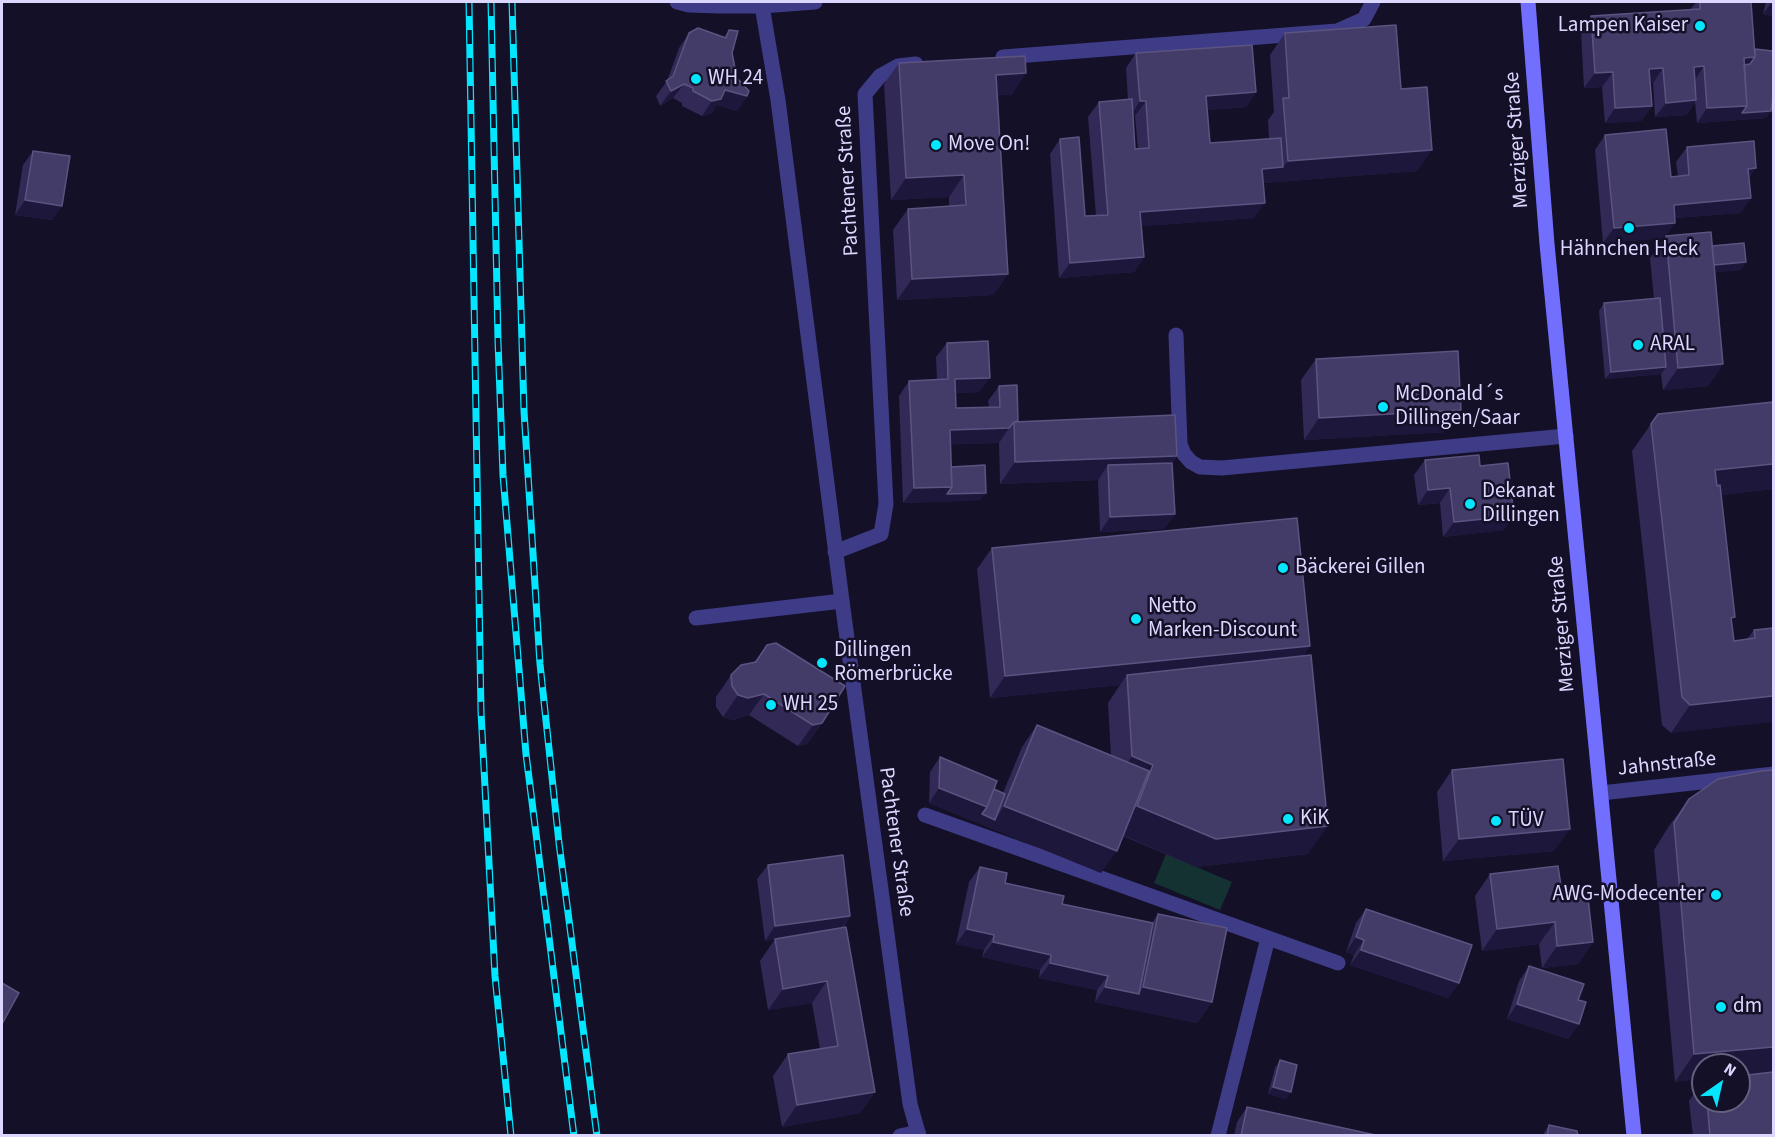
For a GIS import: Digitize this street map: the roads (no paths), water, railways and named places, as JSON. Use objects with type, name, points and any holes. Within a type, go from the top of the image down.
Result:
[{"type":"main road","name":"Merziger Straße","points":[[1528,2],[1547,244],[1634,1136]]},
{"type":"street","points":[[677,2],[689,5],[762,6],[815,2]]},
{"type":"street","points":[[993,58],[1337,31],[1364,19],[1373,2]]},
{"type":"street","name":"Pachtener Straße","points":[[762,6],[778,100],[835,552],[910,1104],[919,1134]]},
{"type":"street","name":"Pachtener Straße","points":[[835,552],[881,534],[886,504],[866,94],[880,76],[898,66],[934,63]]},
{"type":"street","points":[[1176,334],[1180,444],[1184,454],[1200,467],[1222,468],[1566,436]]},
{"type":"street","points":[[696,618],[842,601]]},
{"type":"street","name":"Jahnstraße","points":[[1601,793],[1773,774]]},
{"type":"street","points":[[925,815],[1338,963]]},
{"type":"street","points":[[1218,1136],[1268,938]]},
{"type":"street","points":[[900,1136],[919,1134]]},
{"type":"railway","points":[[469,2],[481,712],[495,976],[511,1136]]},
{"type":"railway","points":[[491,2],[503,475],[526,754],[574,1136]]},
{"type":"railway","points":[[512,2],[524,411],[540,664],[559,843],[597,1136]]},
{"type":"place","name":"Lampen Kaiser","points":[[1700,26]]},
{"type":"place","name":"WH 24","points":[[696,79]]},
{"type":"place","name":"Move On!","points":[[936,145]]},
{"type":"place","name":"Hähnchen Heck","points":[[1629,228]]},
{"type":"place","name":"ARAL","points":[[1638,345]]},
{"type":"place","name":"McDonald´s Dillingen/Saar","points":[[1383,407]]},
{"type":"place","name":"Dekanat Dillingen","points":[[1470,504]]},
{"type":"place","name":"Bäckerei Gillen","points":[[1283,568]]},
{"type":"place","name":"Netto Marken-Discount","points":[[1136,619]]},
{"type":"place","name":"Dillingen Römerbrücke","points":[[822,663]]},
{"type":"place","name":"WH 25","points":[[771,705]]},
{"type":"place","name":"KiK","points":[[1288,819]]},
{"type":"place","name":"TÜV","points":[[1496,821]]},
{"type":"place","name":"AWG-Modecenter","points":[[1716,895]]},
{"type":"place","name":"dm","points":[[1721,1007]]}]
